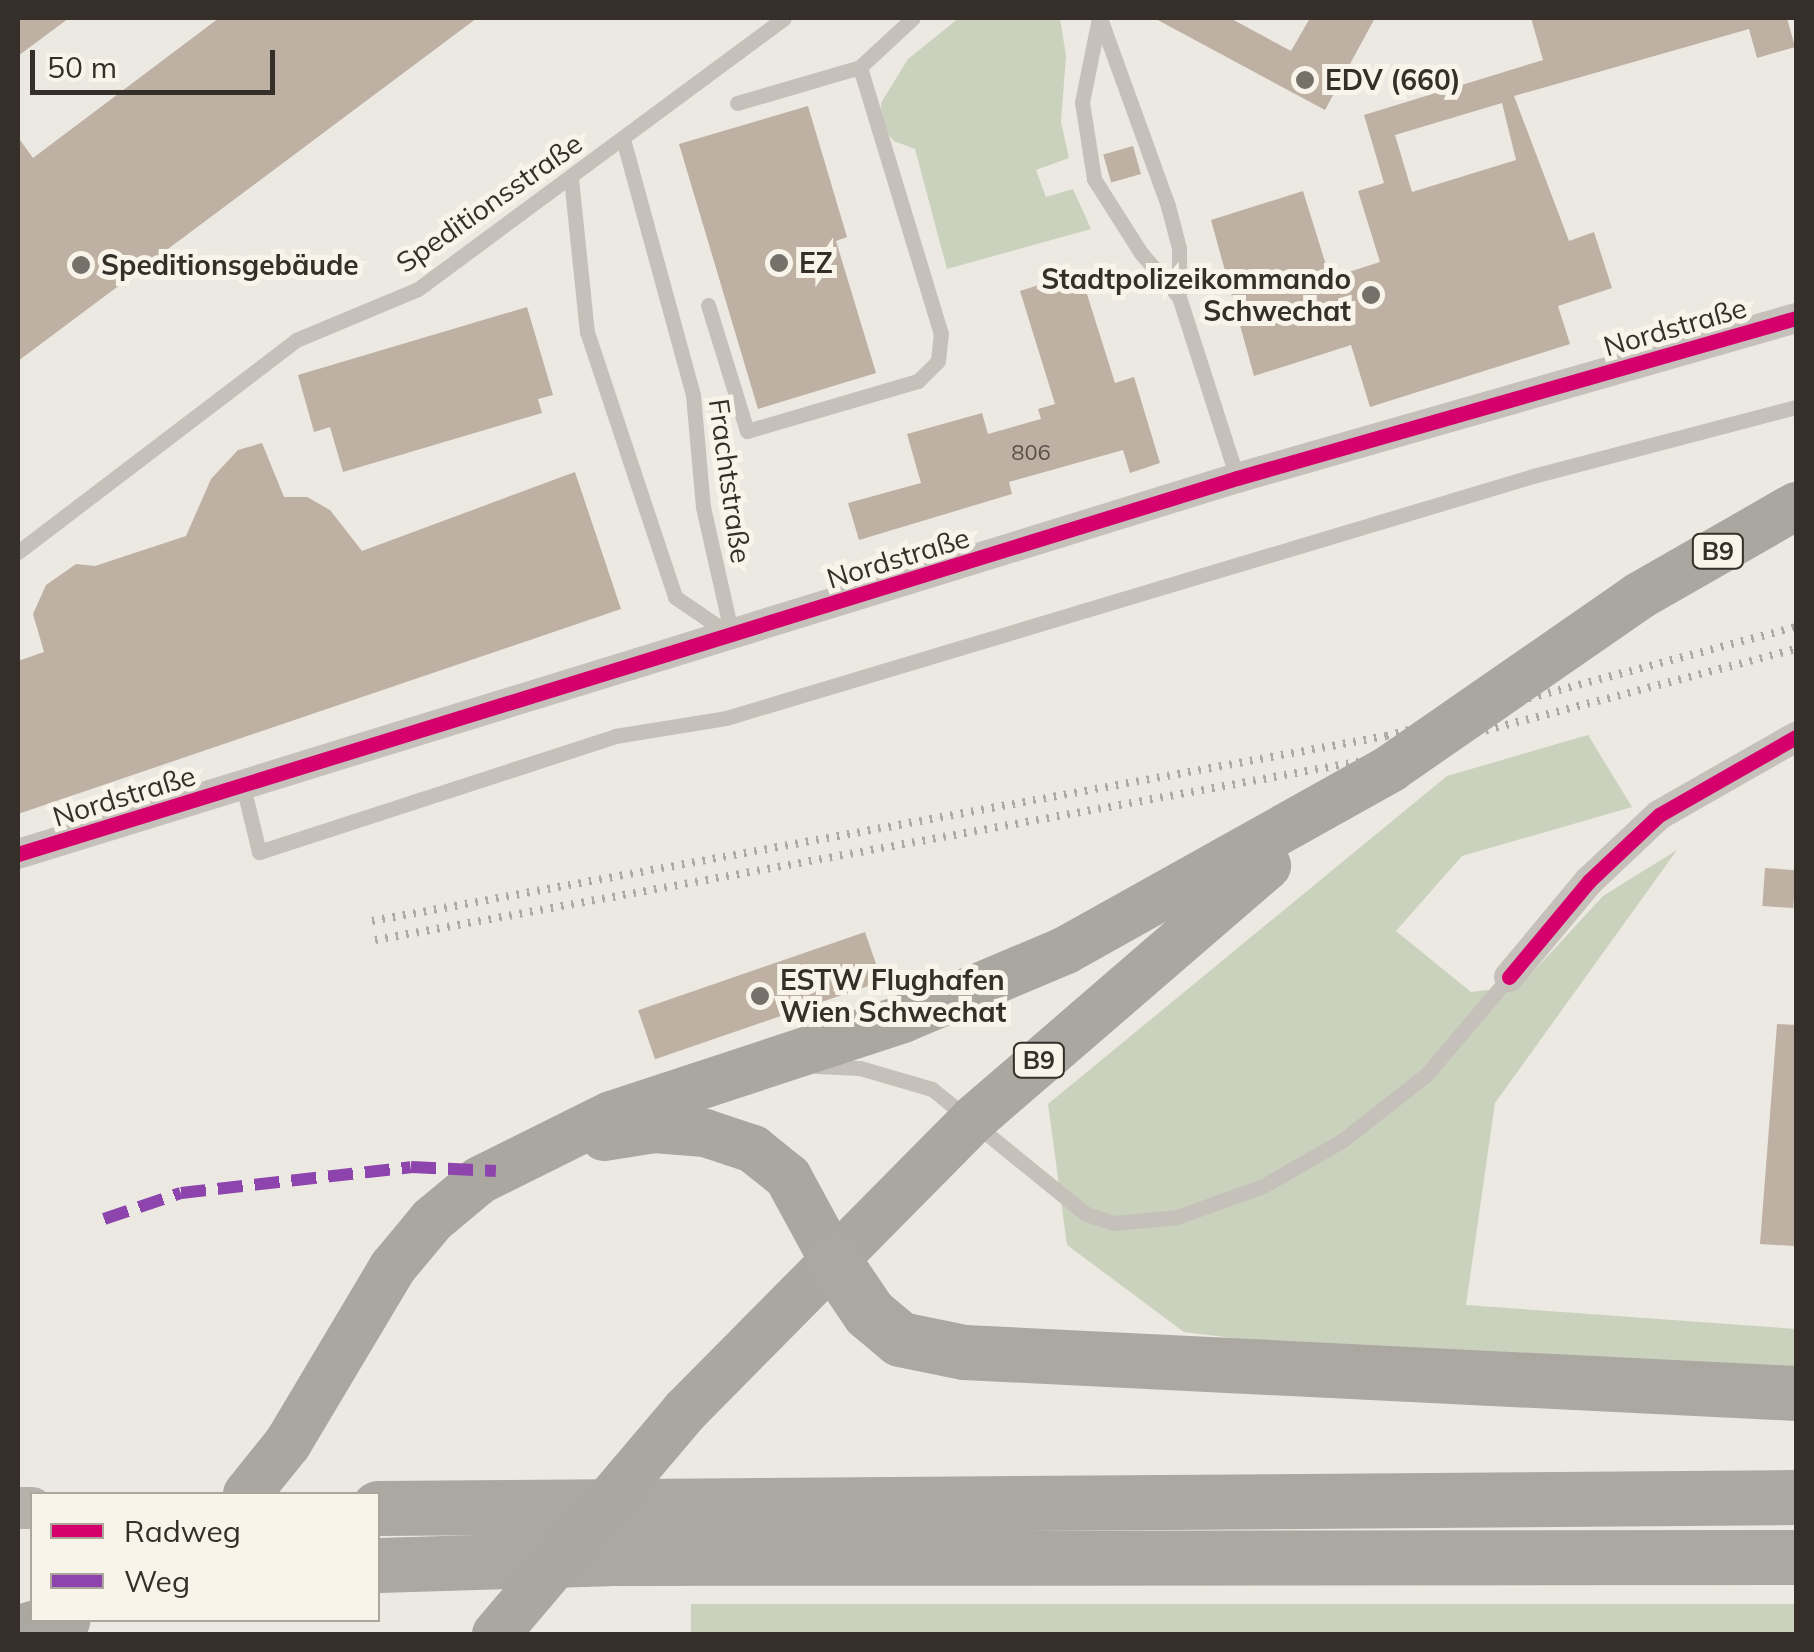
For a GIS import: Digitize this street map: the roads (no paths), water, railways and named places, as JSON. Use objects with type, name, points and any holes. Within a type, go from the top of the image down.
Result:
[{"type":"highway","points":[[833,1260],[868,1312],[900,1339],[964,1352],[1796,1393]]},
{"type":"highway","points":[[380,1508],[1796,1497]]},
{"type":"highway","points":[[380,1564],[628,1558],[1796,1557]]},
{"type":"highway","points":[[18,1632],[55,1622]]},
{"type":"main road","name":"B9","points":[[496,1634],[685,1411],[975,1118],[1257,874],[1391,768],[1640,596],[1796,506]]},
{"type":"main road","points":[[248,1492],[288,1443],[403,1255],[480,1180],[537,1149],[712,1078],[902,1018],[1066,950],[1168,897],[1391,768]]},
{"type":"main road","points":[[537,1149],[654,1129],[705,1133],[752,1149],[788,1177],[833,1260]]},
{"type":"street","name":"Nordstraße","points":[[18,854],[1238,478],[1796,318]]},
{"type":"street","points":[[1509,977],[1589,882],[1659,815],[1796,737]]},
{"type":"lane","name":"Speditionsstraße","points":[[18,552],[296,340],[418,288],[784,18]]},
{"type":"lane","points":[[737,102],[860,67],[913,18]]},
{"type":"lane","points":[[1100,18],[1180,248],[1179,296],[1238,478]]},
{"type":"lane","points":[[1100,18],[1082,102],[1094,179],[1141,253],[1179,296]]},
{"type":"lane","points":[[708,306],[747,431],[918,381],[938,361],[941,334],[860,67]]},
{"type":"lane","name":"Frachtstraße","points":[[623,139],[694,396],[703,507],[732,636]]},
{"type":"lane","points":[[571,178],[587,332],[670,585],[675,597],[732,636]]},
{"type":"lane","points":[[243,786],[260,852],[615,736],[726,718],[1533,476],[1796,407]]},
{"type":"lane","points":[[712,1078],[801,1066],[860,1068],[932,1089],[975,1118],[1086,1214],[1114,1224],[1177,1217],[1263,1186],[1343,1140],[1426,1076],[1509,977]]},
{"type":"railway","points":[[372,921],[1386,736],[1796,627]]},
{"type":"railway","points":[[375,940],[1384,757],[1796,649]]},
{"type":"place","name":"EDV (660)","points":[[1305,80]]},
{"type":"place","name":"EZ","points":[[779,263]]},
{"type":"place","name":"Speditionsgebäude","points":[[81,265]]},
{"type":"place","name":"Stadtpolizeikommando Schwechat","points":[[1371,295]]},
{"type":"place","name":"ESTW Flughafen Wien Schwechat","points":[[760,996]]}]
